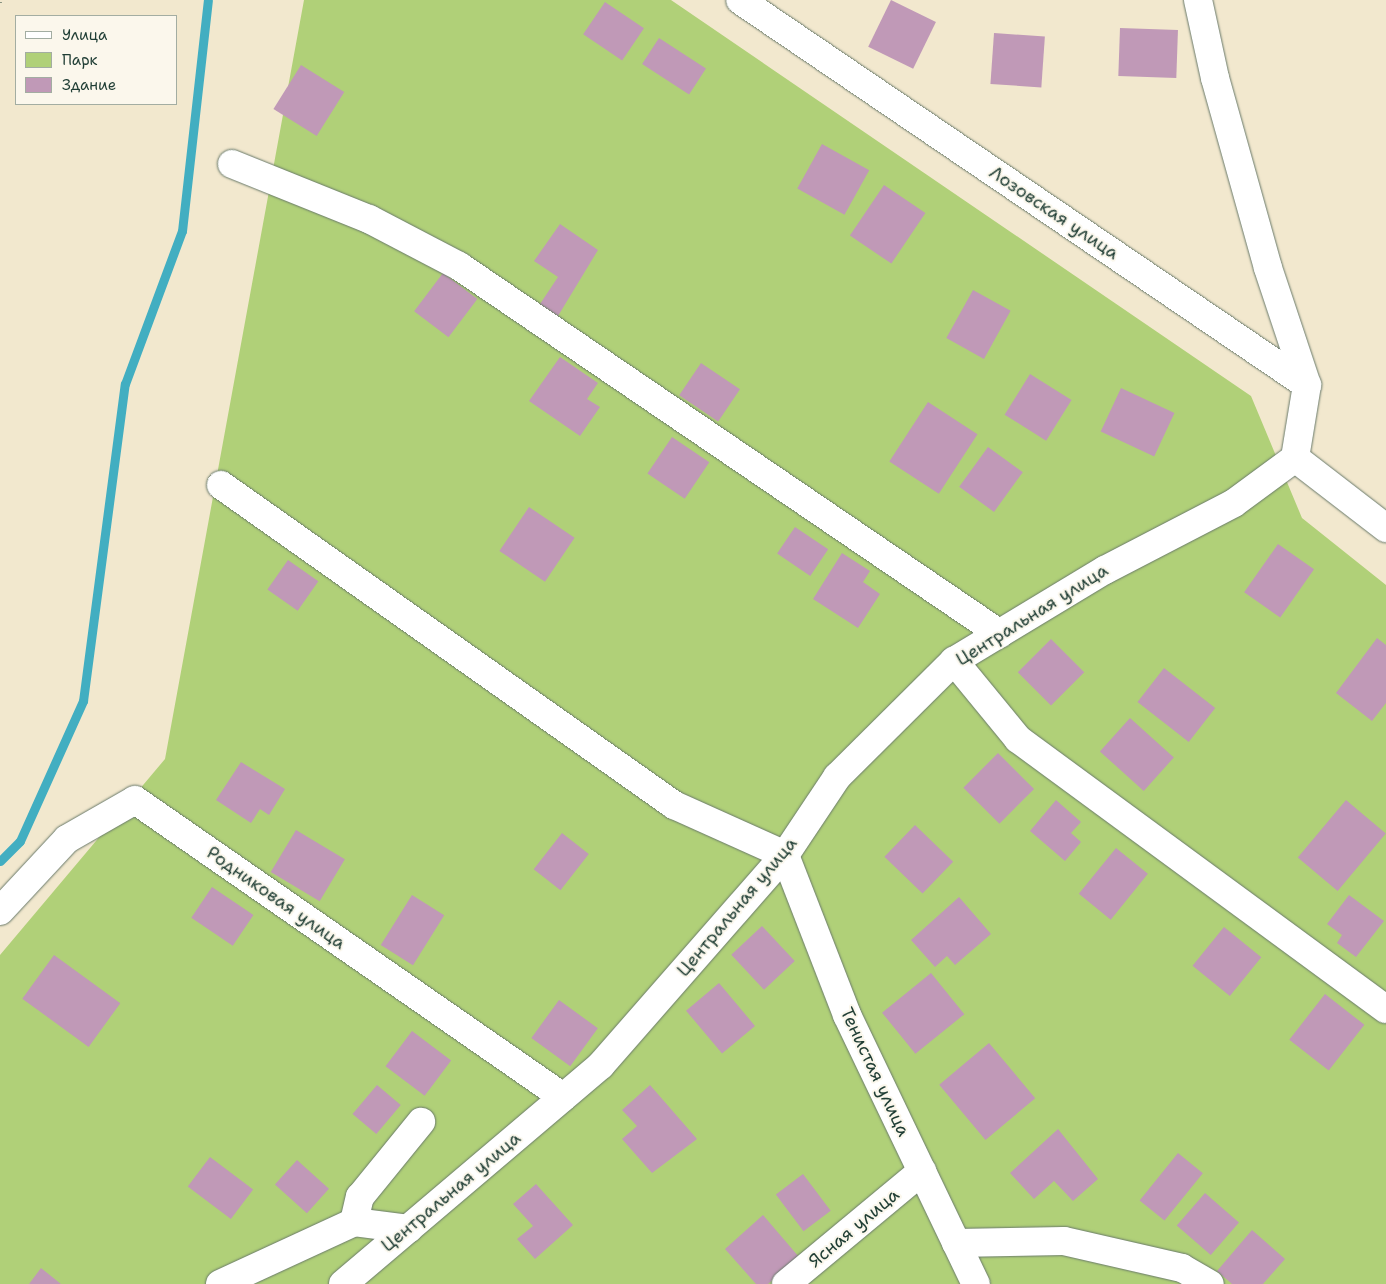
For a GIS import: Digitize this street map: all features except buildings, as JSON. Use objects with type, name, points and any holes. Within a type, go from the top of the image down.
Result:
[{"type":"street","name":"Лозовская улица","points":[[740,0],[1307,385]]},
{"type":"street","points":[[1198,0],[1215,78],[1265,258],[1307,385],[1295,458],[1386,528]]},
{"type":"street","points":[[232,164],[369,219],[459,266],[1000,634]]},
{"type":"street","name":"Центральная улица","points":[[343,1284],[601,1064],[784,856],[836,777],[954,661],[1104,570],[1234,503],[1295,458]]},
{"type":"street","points":[[221,485],[674,805],[784,856]]},
{"type":"street","points":[[954,661],[1018,739],[1386,1009]]},
{"type":"street","name":"Родниковая улица","points":[[0,911],[67,839],[135,800],[563,1097]]},
{"type":"street","name":"Тенистая улица","points":[[784,856],[846,1015],[976,1284]]},
{"type":"street","points":[[354,1222],[360,1196],[421,1122]]},
{"type":"street","name":"Ясная улица","points":[[786,1284],[922,1171]]},
{"type":"street","points":[[220,1284],[354,1222],[408,1229]]},
{"type":"street","points":[[956,1243],[1064,1241],[1182,1268],[1210,1284]]},
{"type":"green space","points":[[304,0],[671,0],[1251,396],[1302,518],[1386,585],[1386,1284],[0,1284],[0,955],[165,759]]},
{"type":"waterway","points":[[0,861],[20,841],[83,701],[125,384],[182,231],[208,0]]}]
